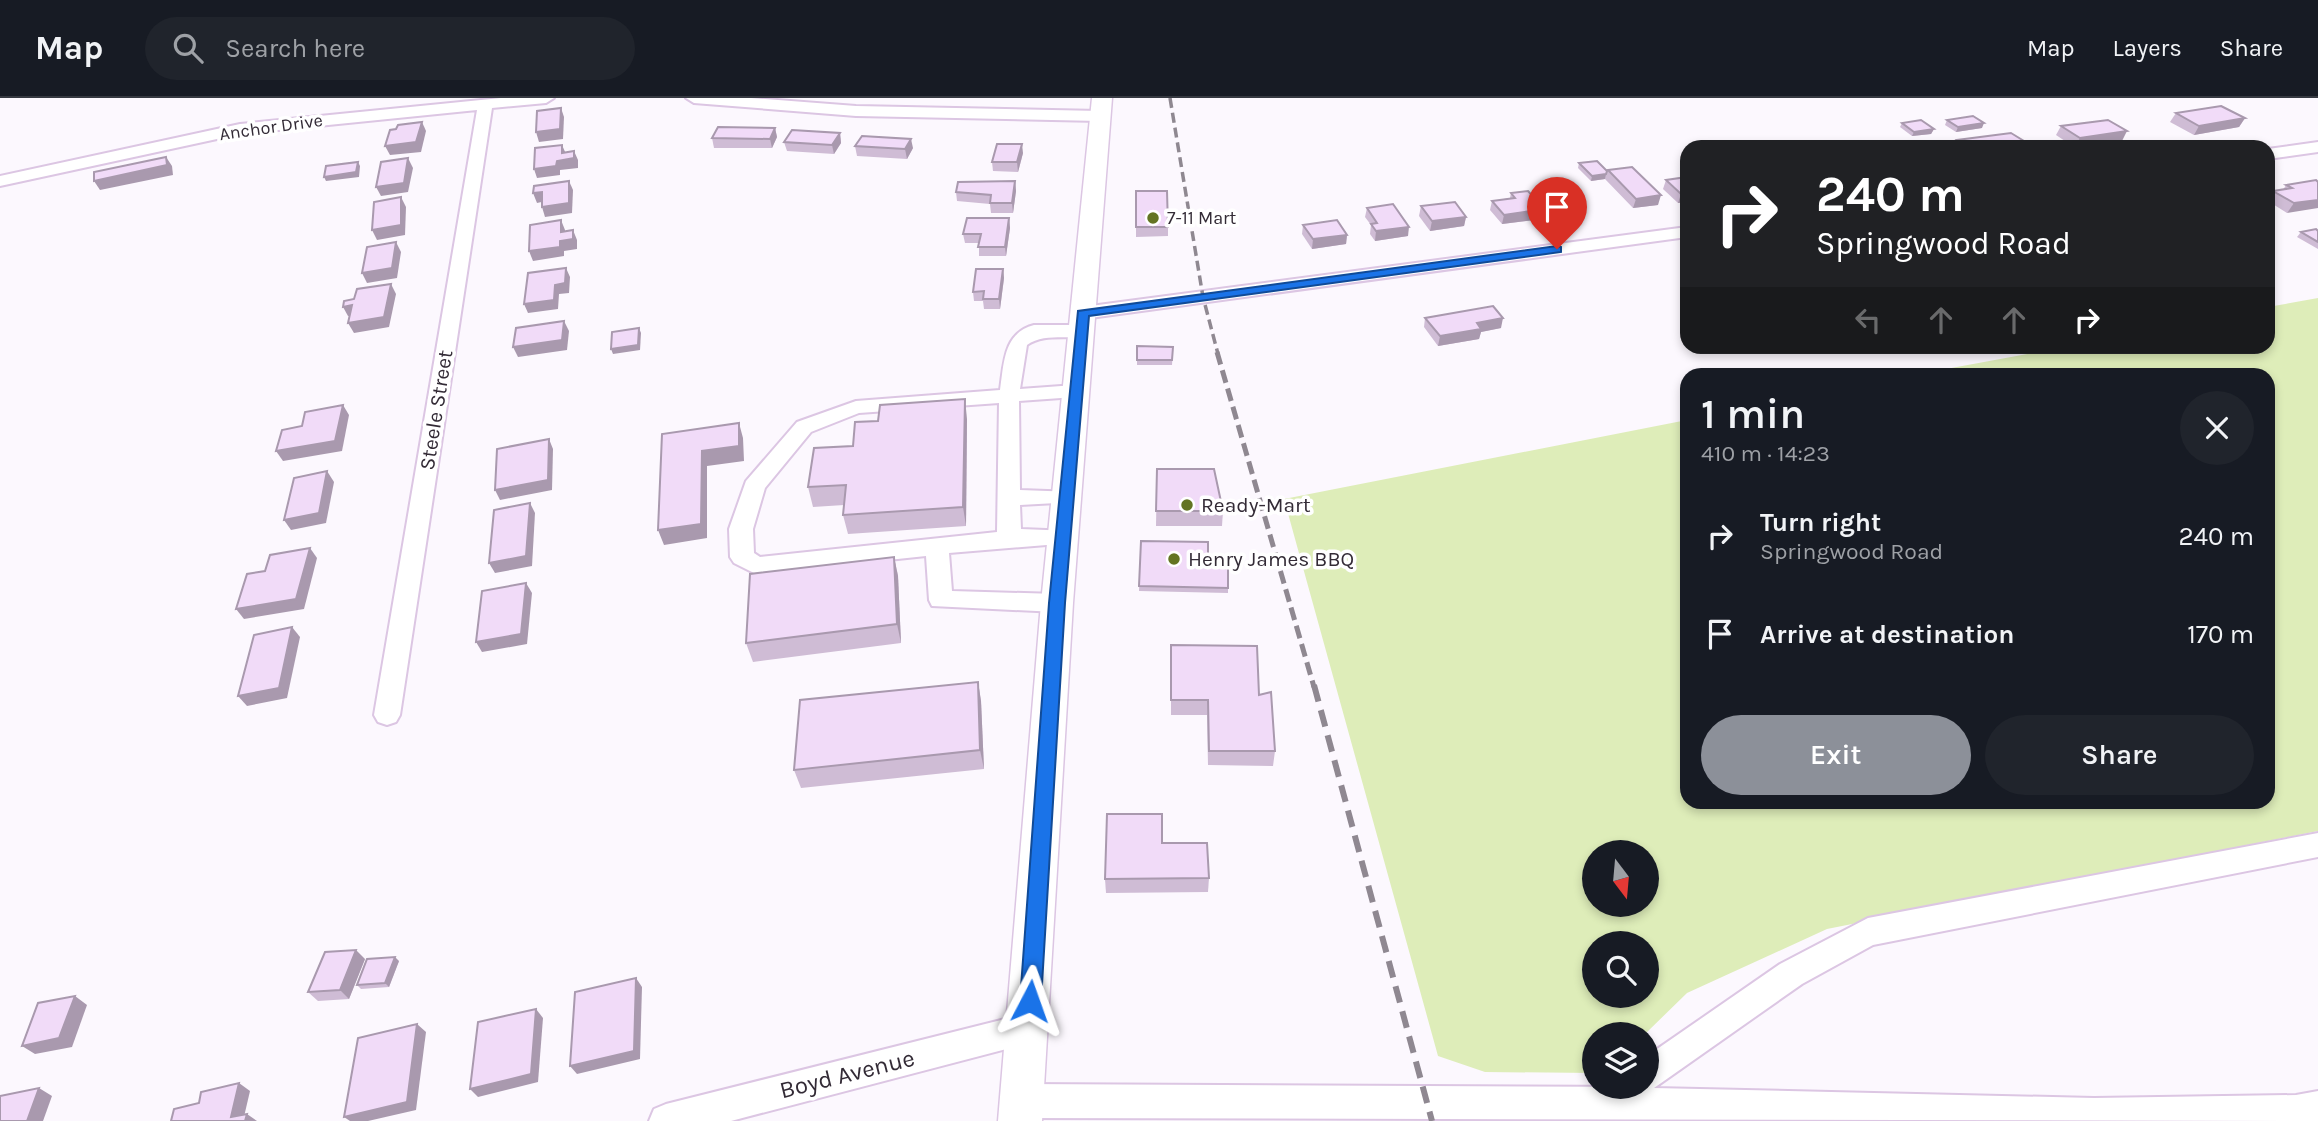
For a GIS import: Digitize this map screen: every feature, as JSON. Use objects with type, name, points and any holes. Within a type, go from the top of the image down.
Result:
[{"type":"main road","points":[[1021,1111],[1029,1028],[1057,603],[1101,107]]},
{"type":"street","name":"Anchor Drive","points":[[0,181],[240,129],[545,98]]},
{"type":"street","points":[[694,98],[856,111],[979,114],[1101,107]]},
{"type":"street","points":[[979,114],[985,98]]},
{"type":"street","name":"Steele Street","points":[[387,715],[485,105]]},
{"type":"street","points":[[2275,153],[2318,148]]},
{"type":"street","points":[[1009,538],[1009,394],[1018,344],[1034,331],[1680,233]]},
{"type":"street","points":[[1063,537],[1009,538],[756,566],[742,557],[741,529],[754,486],[804,427],[856,407],[1075,391]]},
{"type":"street","points":[[1009,498],[1067,497]]},
{"type":"street","points":[[937,547],[942,600],[1057,603]]},
{"type":"street","points":[[1659,1067],[1791,974],[1868,932],[2318,845]]},
{"type":"street","name":"Boyd Avenue","points":[[666,1121],[1029,1028]]},
{"type":"street","points":[[1659,1097],[2094,1115],[2285,1117],[2318,1108]]},
{"type":"street","points":[[1021,1111],[1570,1112],[1607,1099]]},
{"type":"green space","points":[[2318,298],[2318,831],[1827,929],[1687,993],[1657,1022],[1582,1022],[1582,1073],[1485,1072],[1438,1056],[1284,499],[1680,421],[1680,809],[2275,809],[2275,368],[1951,368],[2027,354],[2275,354],[2275,306]]},
{"type":"building","points":[[2221,106],[2245,118],[2199,126],[2176,113]]},
{"type":"building","points":[[561,108],[560,129],[536,132],[537,111]]},
{"type":"building","points":[[1973,116],[1984,123],[1958,127],[1947,120]]},
{"type":"building","points":[[1921,120],[1934,129],[1914,132],[1902,123]]},
{"type":"building","points":[[2108,120],[2127,131],[2080,138],[2061,126]]},
{"type":"building","points":[[422,122],[416,142],[385,146],[390,130],[396,129],[398,125]]},
{"type":"building","points":[[718,127],[775,128],[770,139],[712,138]]},
{"type":"building","points":[[792,130],[840,133],[832,145],[784,142]]},
{"type":"building","points":[[2011,133],[2022,140],[1957,140]]},
{"type":"building","points":[[862,136],[911,139],[905,149],[855,146]]},
{"type":"building","points":[[997,144],[1022,144],[1017,162],[992,162]]},
{"type":"building","points":[[562,145],[562,153],[574,151],[574,158],[557,161],[556,166],[534,169],[535,148]]},
{"type":"building","points":[[166,157],[167,165],[94,181],[94,172]]},
{"type":"building","points":[[408,158],[404,183],[376,187],[381,162]]},
{"type":"building","points":[[1597,161],[1607,171],[1606,174],[1592,176],[1579,163]]},
{"type":"building","points":[[358,162],[356,172],[324,177],[326,166]]},
{"type":"building","points":[[1632,167],[1661,195],[1636,199],[1608,170]]},
{"type":"building","points":[[1680,178],[1680,193],[1666,180]]},
{"type":"building","points":[[2316,180],[2318,200],[2294,203],[2275,192],[2292,188],[2286,185]]},
{"type":"building","points":[[569,181],[569,203],[542,207],[542,192],[533,193],[534,186]]},
{"type":"building","points":[[1015,181],[1012,203],[990,203],[991,195],[956,192],[958,182]]},
{"type":"building","points":[[1573,190],[1582,204],[1547,206],[1538,192]]},
{"type":"building","points":[[1136,191],[1167,191],[1168,227],[1136,227]]},
{"type":"building","points":[[1528,191],[1544,209],[1504,215],[1492,201],[1515,198],[1511,193]]},
{"type":"building","points":[[401,197],[401,225],[372,230],[374,202]]},
{"type":"building","points":[[1455,202],[1466,217],[1432,221],[1421,206]]},
{"type":"building","points":[[1393,204],[1409,227],[1376,231],[1371,224],[1377,223],[1367,208]]},
{"type":"building","points":[[967,218],[1009,218],[1005,247],[978,247],[981,234],[963,234]]},
{"type":"building","points":[[561,220],[561,232],[573,230],[573,239],[560,241],[560,247],[529,251],[530,225]]},
{"type":"building","points":[[1337,220],[1347,235],[1313,239],[1303,225]]},
{"type":"building","points":[[2316,229],[2318,242],[2301,232]]},
{"type":"building","points":[[396,242],[392,268],[362,273],[367,247]]},
{"type":"building","points":[[566,268],[565,283],[555,285],[554,300],[524,304],[528,273]]},
{"type":"building","points":[[976,269],[1003,269],[999,299],[983,299],[984,291],[973,292]]},
{"type":"building","points":[[391,284],[384,317],[348,323],[352,305],[343,307],[344,301],[354,299],[357,289]]},
{"type":"building","points":[[1493,306],[1503,318],[1477,323],[1481,329],[1440,336],[1425,318]]},
{"type":"building","points":[[564,321],[562,340],[513,347],[516,328]]},
{"type":"building","points":[[639,328],[638,345],[611,349],[612,332]]},
{"type":"building","points":[[1137,346],[1173,347],[1172,360],[1137,360]]},
{"type":"building","points":[[965,399],[963,507],[843,515],[846,485],[808,487],[814,448],[853,446],[855,422],[878,421],[880,405]]},
{"type":"building","points":[[343,405],[335,441],[276,451],[282,430],[302,426],[305,412]]},
{"type":"building","points":[[739,423],[739,446],[702,451],[701,524],[658,530],[662,434]]},
{"type":"building","points":[[549,439],[548,480],[495,490],[497,449]]},
{"type":"building","name":"Ready-Mart","points":[[1157,469],[1214,469],[1223,511],[1156,511]]},
{"type":"building","points":[[327,471],[319,513],[284,520],[294,478]]},
{"type":"building","points":[[530,503],[526,556],[489,563],[494,510]]},
{"type":"building","name":"Henry James BBQ","points":[[1141,541],[1208,542],[1208,566],[1228,566],[1228,588],[1139,586]]},
{"type":"building","points":[[310,548],[296,599],[236,609],[247,574],[265,571],[270,555]]},
{"type":"building","points":[[894,557],[897,624],[746,643],[750,574]]},
{"type":"building","points":[[526,583],[521,634],[476,642],[482,591]]},
{"type":"building","points":[[292,627],[279,688],[238,696],[254,635]]},
{"type":"building","points":[[1171,645],[1257,646],[1259,695],[1271,692],[1275,751],[1209,751],[1208,700],[1171,700]]},
{"type":"building","points":[[978,682],[980,750],[794,770],[800,700]]},
{"type":"building","points":[[1107,814],[1162,814],[1162,843],[1207,843],[1209,878],[1105,879]]},
{"type":"building","points":[[356,950],[340,990],[308,992],[325,952]]},
{"type":"building","points":[[395,957],[385,983],[357,985],[367,959]]},
{"type":"building","points":[[636,978],[634,1051],[570,1066],[575,992]]},
{"type":"building","points":[[75,996],[59,1038],[22,1046],[38,1003]]},
{"type":"building","points":[[536,1009],[531,1074],[470,1089],[478,1022]]},
{"type":"building","points":[[417,1024],[407,1102],[344,1117],[358,1038]]},
{"type":"building","points":[[239,1083],[231,1117],[247,1114],[245,1121],[171,1121],[174,1109],[199,1103],[201,1092]]},
{"type":"building","points":[[39,1088],[27,1121],[0,1121],[0,1096]]},
{"type":"railway","points":[[1170,98],[1203,297],[1218,354]]},
{"type":"railway","points":[[1217,352],[1314,687]]},
{"type":"railway","points":[[1314,685],[1432,1121]]},
{"type":"place","name":"7-11 Mart","points":[[1153,218]]},
{"type":"place","name":"Ready-Mart","points":[[1187,505]]},
{"type":"place","name":"Henry James BBQ","points":[[1174,559]]},
{"type":"route","points":[[1030,1001],[1057,603],[1083,313],[1557,249]]}]
